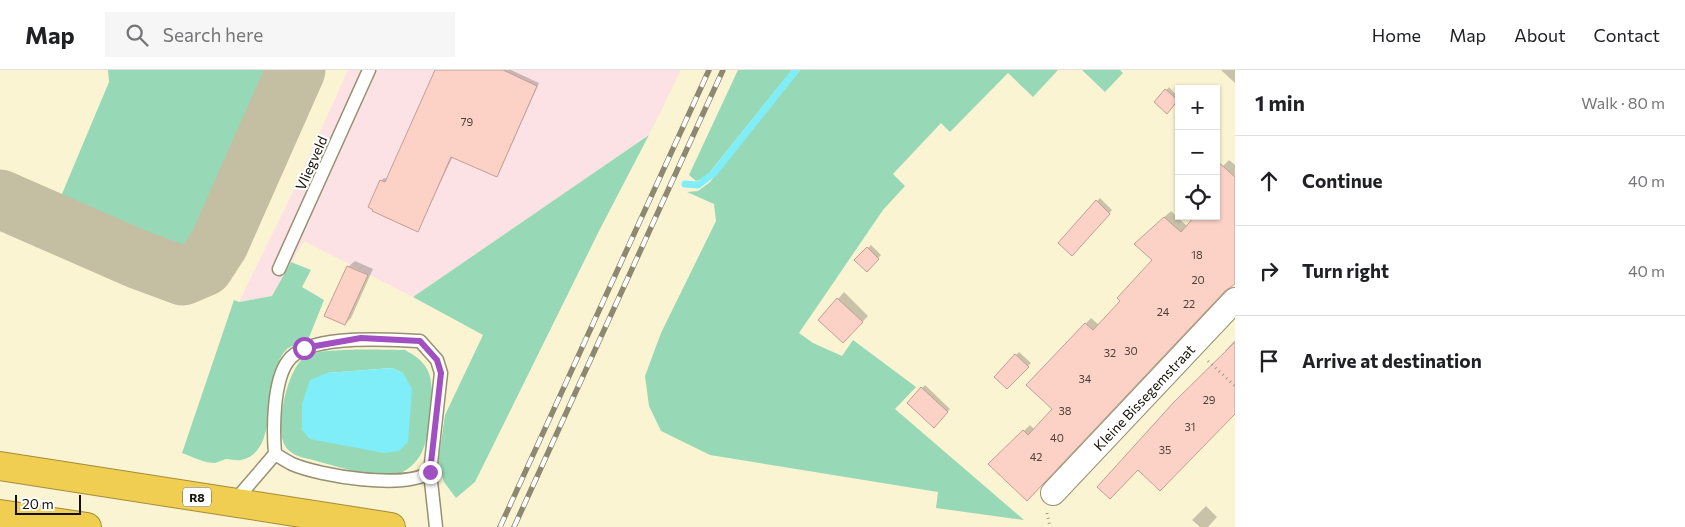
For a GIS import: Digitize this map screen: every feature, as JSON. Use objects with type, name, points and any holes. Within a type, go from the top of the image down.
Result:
[{"type":"highway","name":"R8","points":[[1,466],[391,527]]},
{"type":"highway","points":[[0,514],[87,527]]},
{"type":"street","name":"Kleine Bissegemstraat","points":[[1053,493],[1235,300]]},
{"type":"lane","name":"Vliegveld","points":[[279,269],[368,70]]},
{"type":"lane","points":[[234,502],[275,454],[273,429],[281,376],[288,361],[304,348],[361,338],[420,341],[437,360],[441,373],[430,472],[436,527]]},
{"type":"lane","points":[[275,454],[291,464],[327,473],[390,482],[422,478],[430,472]]},
{"type":"path","points":[[1192,346],[1235,386]]},
{"type":"shaded area","points":[[348,70],[681,70],[649,135],[413,297],[304,241],[272,296],[239,302],[290,198]]},
{"type":"green space","points":[[108,70],[276,70],[206,229],[194,241],[181,248],[168,249],[59,201],[109,82]]},
{"type":"green space","points":[[738,70],[792,70],[706,177],[696,181],[689,175]]},
{"type":"green space","points":[[800,70],[1058,70],[1033,97],[1008,73],[950,132],[941,123],[893,174],[905,186],[883,210],[799,333],[813,343],[842,356],[853,340],[916,387],[895,409],[1024,520],[936,508],[938,492],[710,455],[661,431],[649,406],[645,376],[661,333],[716,221],[714,204],[687,192],[698,191],[710,182]]},
{"type":"green space","points":[[1082,70],[1120,70],[1123,73],[1105,92]]},
{"type":"green space","points":[[649,135],[600,229],[475,482],[456,498],[444,482],[438,463],[445,415],[483,335],[413,297]]},
{"type":"green space","points":[[291,262],[311,270],[302,287],[324,300],[308,340],[287,349],[279,361],[274,376],[267,428],[262,443],[254,454],[241,460],[226,459],[211,463],[182,453],[234,300],[239,302],[272,296]]},
{"type":"green space","points":[[405,350],[420,360],[427,369],[432,387],[432,399],[427,436],[421,454],[405,471],[398,474],[377,475],[354,471],[302,457],[289,450],[284,444],[281,424],[285,397],[294,371],[306,356],[325,351]],"holes":[[[392,368],[403,373],[327,373]]]},
{"type":"water","points":[[392,368],[403,373],[412,389],[408,442],[399,451],[384,453],[310,439],[302,430],[302,404],[310,380],[327,373]]},
{"type":"building","points":[[435,70],[503,70],[537,86],[497,177],[451,157],[418,232],[372,211],[368,207],[380,180],[385,182]]},
{"type":"building","points":[[1165,89],[1175,97],[1175,104],[1167,114],[1154,102]]},
{"type":"building","points":[[1220,164],[1235,177],[1235,284],[1225,291],[1027,501],[988,464],[1023,430],[1028,435],[1052,409],[1026,385],[1085,323],[1093,330],[1120,301],[1117,298],[1152,260],[1134,244],[1164,217],[1181,232],[1192,220],[1220,220]]},
{"type":"building","points":[[1096,200],[1110,214],[1072,256],[1058,243]]},
{"type":"building","points":[[867,247],[879,259],[867,272],[854,260]]},
{"type":"building","points":[[347,266],[368,275],[345,325],[324,316]]},
{"type":"building","points":[[837,298],[863,322],[843,343],[818,320]]},
{"type":"building","points":[[1235,342],[1235,414],[1160,491],[1138,470],[1110,499],[1097,487],[1174,402]]},
{"type":"building","points":[[1015,354],[1029,367],[1007,389],[994,377]]},
{"type":"building","points":[[921,387],[948,412],[934,428],[907,403]]},
{"type":"waterway","points":[[685,184],[698,185],[714,173],[796,70]]},
{"type":"taxiway","points":[[0,199],[137,259],[183,276],[204,267],[219,244],[296,70]]},
{"type":"railway","points":[[500,527],[709,70]]},
{"type":"railway","points":[[514,527],[723,70]]},
{"type":"route","points":[[304,348],[361,338],[420,341],[437,360],[441,373],[430,472]]}]
